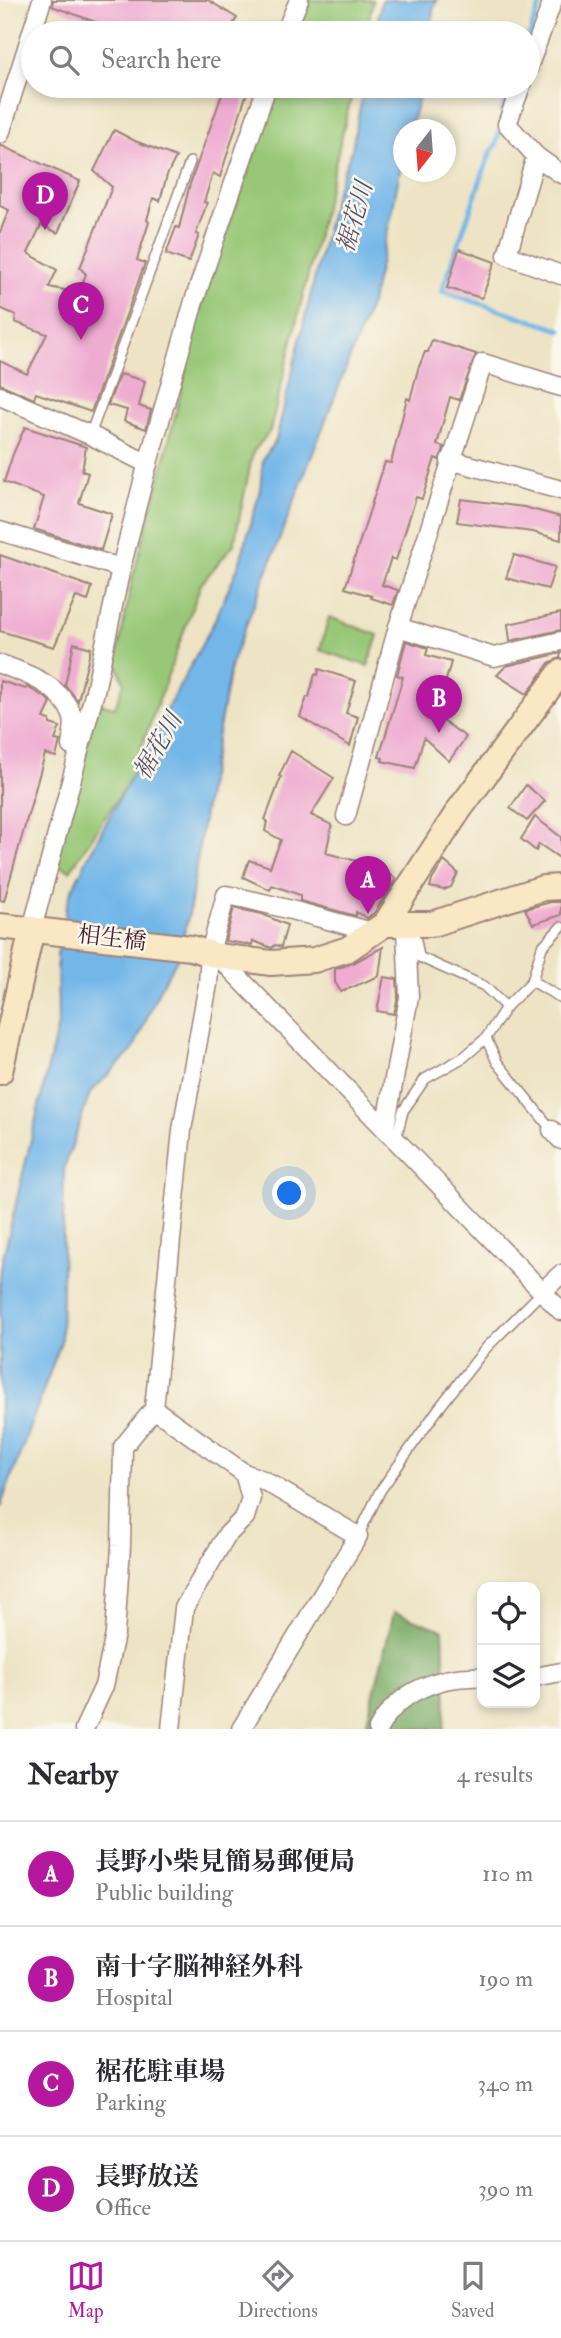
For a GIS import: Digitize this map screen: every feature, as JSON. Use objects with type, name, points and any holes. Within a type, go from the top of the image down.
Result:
[{"type":"street","points":[[35,21],[42,0]]},
{"type":"street","points":[[290,21],[299,0]]},
{"type":"street","points":[[540,35],[553,0]]},
{"type":"street","points":[[0,134],[21,67]]},
{"type":"street","points":[[0,1072],[40,930],[65,806],[148,464],[194,301],[263,98]]},
{"type":"street","points":[[517,98],[507,124],[536,156],[561,174]]},
{"type":"street","points":[[536,156],[507,255],[561,275]]},
{"type":"street","points":[[346,816],[398,627],[483,363],[561,387]]},
{"type":"street","points":[[0,396],[90,435],[148,464]]},
{"type":"street","points":[[450,460],[561,490]]},
{"type":"street","points":[[0,531],[121,569]]},
{"type":"street","points":[[398,627],[494,657],[561,641]]},
{"type":"street","points":[[0,664],[35,676],[65,702],[74,720],[65,806]]},
{"type":"street","points":[[391,1133],[408,997],[391,928],[459,810],[561,672]]},
{"type":"street","points":[[84,1729],[104,1686],[115,1634],[121,1546],[123,1447],[154,1409],[182,1130],[208,984],[206,952],[226,895],[259,901],[320,919],[391,928],[432,924],[543,888],[561,887]]},
{"type":"street","name":"相生橋","points":[[0,926],[271,962],[314,960],[348,949],[391,928]]},
{"type":"street","points":[[206,952],[391,1133],[561,1311]]},
{"type":"street","points":[[542,1292],[561,1274]]},
{"type":"street","points":[[154,1409],[244,1473],[263,1480],[358,1535],[241,1729]]},
{"type":"street","points":[[171,1729],[184,1608],[226,1536],[245,1517],[251,1499],[244,1473]]},
{"type":"street","points":[[540,1676],[561,1672]]},
{"type":"street","points":[[378,1729],[386,1712],[412,1693],[443,1682],[467,1676],[477,1677]]},
{"type":"lane","points":[[90,435],[190,162]]},
{"type":"lane","points":[[391,1133],[425,1079],[464,1057],[486,1038],[506,1007],[532,981],[542,947],[561,927]]},
{"type":"lane","points":[[391,928],[416,940],[419,957],[484,986],[506,1007]]},
{"type":"lane","points":[[532,981],[561,998]]},
{"type":"lane","points":[[486,1038],[497,1062],[557,1135]]},
{"type":"lane","points":[[358,1535],[380,1491],[439,1408],[486,1348],[542,1292]]},
{"type":"green space","points":[[310,0],[373,0],[369,21],[302,21]]},
{"type":"green space","points":[[274,98],[351,98],[270,431],[253,452],[234,544],[201,584],[130,779],[70,871],[55,863],[97,703],[115,707],[124,683],[116,662],[133,576],[160,478],[202,303]]},
{"type":"green space","points":[[329,617],[378,635],[368,666],[320,650]]},
{"type":"green space","points":[[394,1612],[443,1630],[446,1698],[444,1729],[365,1729]]},
{"type":"water","points":[[382,0],[437,0],[432,21],[378,21]]},
{"type":"water","name":"裾花川","points":[[362,98],[419,98],[413,119],[393,119],[393,182],[398,182],[371,303],[231,664],[207,792],[189,914],[177,959],[160,988],[133,1050],[90,1093],[64,1169],[61,1342],[0,1508],[0,1271],[58,1025],[57,955],[65,912],[71,892],[91,851],[214,622],[239,565],[260,491],[263,459],[276,440],[334,197],[352,149]]},
{"type":"building","points":[[53,0],[208,0],[237,18],[235,21],[93,21],[52,6]]},
{"type":"building","points":[[221,98],[245,98],[220,177],[213,173],[204,202],[207,203],[196,234],[199,235],[189,262],[166,254],[176,227],[179,228],[190,184]]},
{"type":"building","points":[[114,130],[176,157],[167,175],[160,201],[153,198],[147,220],[149,222],[137,260],[145,263],[91,412],[36,393],[34,399],[0,384],[0,361],[27,374],[47,334],[15,322],[16,315],[0,308],[0,232],[9,210],[0,206],[0,145],[80,181],[58,233],[41,225],[28,253],[57,270],[49,287],[79,293],[86,274],[80,268],[112,187],[94,171]]},
{"type":"building","points":[[459,249],[495,262],[482,298],[447,288]]},
{"type":"building","points":[[432,340],[476,354],[459,400],[450,397],[437,445],[444,447],[443,452],[439,460],[435,458],[422,499],[416,497],[396,560],[391,558],[382,585],[398,590],[393,605],[345,588],[385,462],[391,463],[407,398],[410,400],[418,369]]},
{"type":"building","points":[[120,374],[145,381],[139,406],[151,410],[146,429],[124,421],[127,410],[108,405]]},
{"type":"building","points":[[25,427],[86,447],[82,471],[88,473],[79,503],[112,514],[101,550],[34,529],[44,497],[4,482]]},
{"type":"building","points":[[461,499],[524,507],[561,517],[561,540],[533,532],[457,522]]},
{"type":"building","points":[[0,555],[92,587],[88,601],[76,597],[54,647],[0,631]]},
{"type":"building","points":[[514,555],[555,567],[548,589],[506,578]]},
{"type":"building","points":[[561,613],[561,630],[510,641],[508,624]]},
{"type":"building","points":[[406,641],[428,648],[426,655],[451,662],[443,691],[450,694],[442,720],[466,737],[449,761],[424,738],[415,768],[382,761],[383,758],[379,757],[403,677],[397,675]]},
{"type":"building","points":[[74,643],[91,648],[78,701],[65,685]]},
{"type":"building","points":[[561,653],[560,658],[549,663],[527,694],[497,675],[506,666]]},
{"type":"building","points":[[319,669],[356,681],[346,713],[358,717],[350,746],[300,717]]},
{"type":"building","points":[[0,681],[26,689],[27,687],[46,698],[51,703],[44,718],[50,720],[50,724],[60,727],[55,740],[60,741],[56,757],[45,754],[4,901],[0,900]]},
{"type":"building","points":[[291,751],[334,778],[311,815],[332,825],[326,853],[383,868],[396,879],[374,913],[367,918],[356,912],[356,916],[300,901],[300,895],[272,885],[270,890],[243,877],[249,860],[270,867],[281,840],[265,831],[265,820],[281,777],[279,776]]},
{"type":"building","points":[[526,785],[545,801],[527,821],[510,808]]},
{"type":"building","points":[[535,817],[561,837],[561,859],[539,844],[536,851],[521,839]]},
{"type":"building","points":[[444,861],[458,873],[451,887],[444,890],[430,887],[432,880]]},
{"type":"building","points":[[561,902],[561,915],[533,924],[525,909]]},
{"type":"building","points":[[234,908],[262,914],[287,925],[281,947],[275,945],[272,948],[253,941],[252,945],[225,941]]},
{"type":"building","points":[[383,947],[379,976],[341,992],[335,982],[335,969]]},
{"type":"building","points":[[384,977],[397,979],[398,996],[394,1014],[377,1011]]},
{"type":"waterway","points":[[534,21],[542,0]]},
{"type":"waterway","points":[[502,112],[507,98]]},
{"type":"waterway","points":[[499,132],[442,291],[561,330]]},
{"type":"place","name":"長野放送","points":[[45,230]]},
{"type":"place","name":"裾花駐車場","points":[[81,340]]},
{"type":"place","name":"南十字脳神経外科","points":[[439,733]]},
{"type":"place","name":"長野小柴見簡易郵便局","points":[[368,914]]}]
